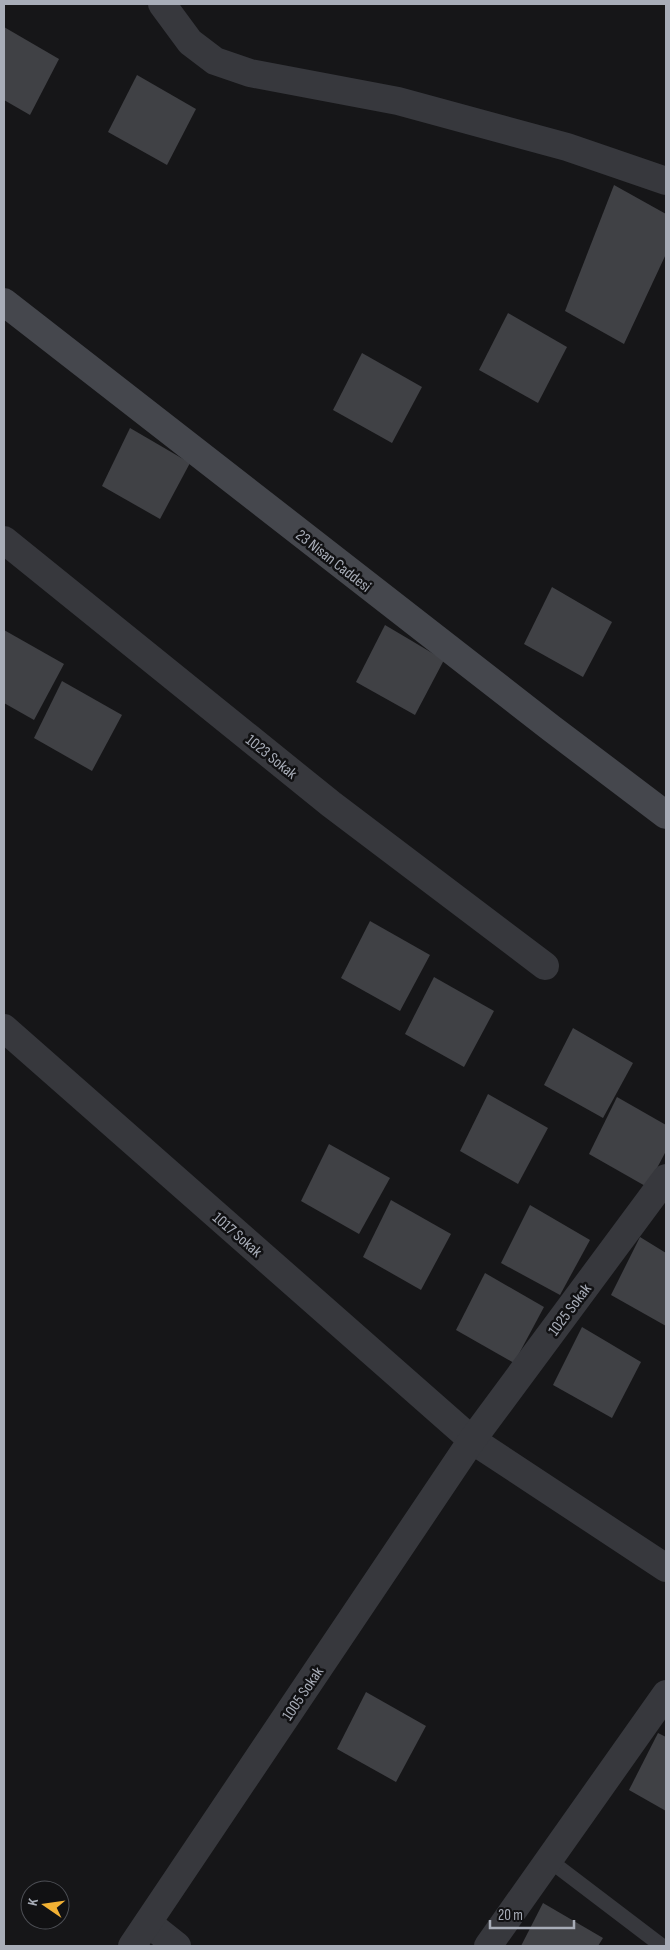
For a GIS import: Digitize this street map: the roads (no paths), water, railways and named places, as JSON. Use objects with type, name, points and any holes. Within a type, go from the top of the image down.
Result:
[{"type":"street","points":[[162,4],[190,42],[215,61],[250,72],[398,101],[567,147],[666,182]]},
{"type":"street","name":"23 Nisan Caddesi","points":[[4,302],[551,728],[666,815]]},
{"type":"street","name":"1023 Sokak","points":[[4,540],[331,804],[545,966]]},
{"type":"street","name":"1017 Sokak","points":[[4,1028],[472,1440],[666,1568]]},
{"type":"street","name":"1025 Sokak","points":[[472,1440],[666,1178]]},
{"type":"street","name":"1005 Sokak","points":[[132,1946],[472,1440]]},
{"type":"street","points":[[488,1946],[666,1694]]},
{"type":"street","points":[[148,1923],[177,1946]]},
{"type":"lane","points":[[549,1860],[662,1946]]}]
